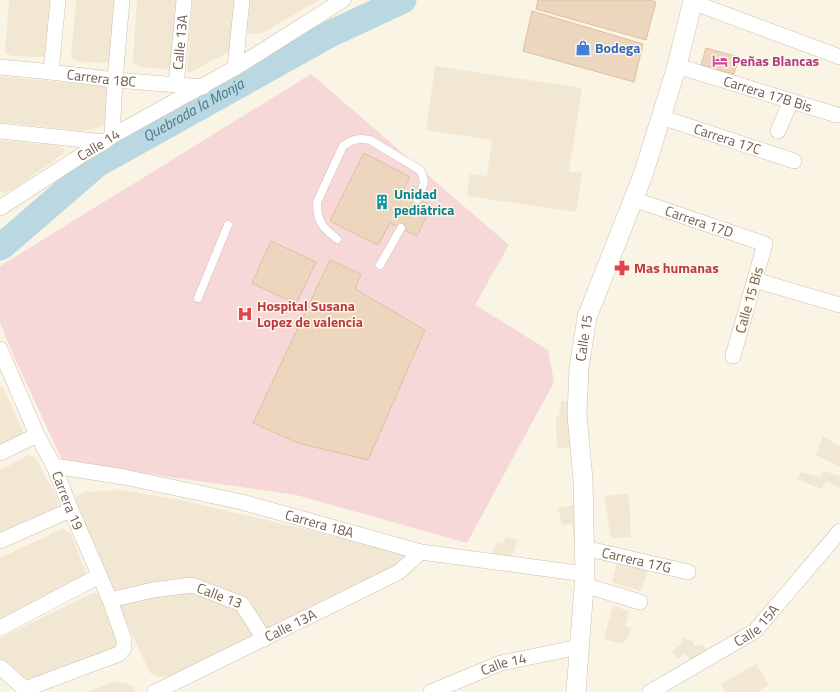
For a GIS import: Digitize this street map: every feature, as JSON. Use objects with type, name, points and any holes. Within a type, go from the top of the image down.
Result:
[{"type":"street","points":[[51,72],[58,0]]},
{"type":"street","points":[[0,131],[108,139],[122,0]]},
{"type":"street","name":"Calle 13A","points":[[176,85],[184,0]]},
{"type":"street","points":[[235,68],[242,0]]},
{"type":"street","name":"Calle 14","points":[[4,202],[108,139],[235,68],[343,0]]},
{"type":"street","points":[[693,1],[840,57]]},
{"type":"street","name":"Calle 15","points":[[576,692],[585,579],[583,479],[578,415],[579,368],[587,317],[643,174],[677,66],[693,1]]},
{"type":"street","name":"Carrera 17B Bis","points":[[677,66],[837,115]]},
{"type":"street","name":"Carrera 18C","points":[[0,67],[115,80],[203,87]]},
{"type":"street","points":[[778,131],[791,101]]},
{"type":"street","name":"Carrera 17C","points":[[661,117],[794,161]]},
{"type":"street","name":"Carrera 17D","points":[[633,199],[765,244]]},
{"type":"street","name":"Calle 15 Bis","points":[[734,356],[765,244]]},
{"type":"street","points":[[755,280],[840,305]]},
{"type":"street","name":"Carrera 19","points":[[0,349],[4,367],[54,466],[71,510],[110,600],[124,640],[124,648],[119,654],[25,688],[0,667]]},
{"type":"street","points":[[0,453],[37,435]]},
{"type":"street","name":"Carrera 18A","points":[[54,466],[124,477],[242,502],[421,552],[585,579],[640,602]]},
{"type":"street","points":[[0,541],[71,510]]},
{"type":"street","name":"Calle 15A","points":[[650,692],[755,631],[840,531]]},
{"type":"street","name":"Carrera 17G","points":[[585,548],[688,572]]},
{"type":"street","name":"Calle 13A","points":[[155,692],[399,572],[421,552]]},
{"type":"street","points":[[0,628],[100,576]]},
{"type":"street","name":"Calle 13","points":[[110,600],[153,590],[192,585],[242,604],[264,639]]},
{"type":"street","name":"Calle 14","points":[[431,692],[501,663],[579,647]]},
{"type":"lane","points":[[337,239],[326,230],[320,221],[317,212],[317,202],[343,146],[349,141],[356,139],[370,140],[420,170],[423,176],[424,187],[417,198]]},
{"type":"lane","points":[[198,298],[228,225]]},
{"type":"lane","points":[[380,265],[401,228]]},
{"type":"shaded area","points":[[9,0],[53,0],[47,56],[13,56],[6,54]]},
{"type":"shaded area","points":[[76,0],[120,0],[111,62],[102,63],[76,61],[71,56]]},
{"type":"shaded area","points":[[137,0],[182,0],[173,68],[163,69],[141,67],[134,64]]},
{"type":"shaded area","points":[[192,0],[239,0],[234,49],[191,72],[188,72],[187,71]]},
{"type":"shaded area","points":[[248,0],[319,0],[262,33],[248,34]]},
{"type":"shaded area","points":[[435,66],[582,88],[569,171],[582,173],[576,212],[467,196],[470,174],[487,176],[492,140],[426,130]]},
{"type":"shaded area","name":"Hospital Susana Lopez de valencia","points":[[311,74],[509,245],[475,305],[548,350],[554,382],[467,543],[296,495],[63,462],[14,357],[0,323],[0,266]]},
{"type":"shaded area","points":[[0,76],[109,87],[112,120],[98,128],[83,131],[0,122]]},
{"type":"shaded area","points":[[0,140],[60,146],[65,150],[63,154],[12,190],[5,193],[0,192]]},
{"type":"shaded area","points":[[0,386],[3,387],[24,434],[0,451]]},
{"type":"shaded area","points":[[561,400],[572,403],[573,448],[557,448],[556,417],[559,416]]},
{"type":"shaded area","points":[[823,436],[840,447],[840,467],[816,455]]},
{"type":"shaded area","points":[[28,455],[35,457],[57,498],[59,508],[0,539],[0,470]]},
{"type":"shaded area","points":[[823,471],[840,476],[840,488],[827,481],[821,489],[797,479],[801,472],[820,477]]},
{"type":"shaded area","points":[[121,490],[180,500],[407,553],[412,558],[170,677],[157,676],[150,673],[76,513],[73,503],[77,496],[84,492]]},
{"type":"shaded area","points":[[629,494],[631,537],[611,538],[604,496]]},
{"type":"shaded area","points":[[581,503],[584,540],[574,541],[572,524],[562,525],[558,508]]},
{"type":"shaded area","points":[[62,529],[71,534],[87,576],[0,622],[0,558]]},
{"type":"shaded area","points":[[507,537],[517,540],[511,559],[492,553],[498,542],[502,544]]},
{"type":"shaded area","points":[[618,560],[649,568],[641,591],[612,582]]},
{"type":"shaded area","points":[[93,593],[97,593],[101,596],[120,642],[118,647],[32,685],[0,663],[0,638]]},
{"type":"shaded area","points":[[613,605],[629,612],[625,625],[632,629],[623,644],[604,639]]},
{"type":"shaded area","points":[[683,638],[694,642],[693,645],[696,646],[702,644],[708,652],[692,660],[684,654],[677,659],[672,651],[680,645]]},
{"type":"shaded area","points":[[756,664],[769,685],[757,692],[726,692],[721,684]]},
{"type":"shaded area","points":[[110,683],[127,683],[134,688],[136,692],[87,692]]},
{"type":"building","name":"Bodega","points":[[538,0],[649,0],[656,2],[646,40],[536,9]]},
{"type":"building","name":"Bodega","points":[[532,11],[643,44],[634,82],[523,51]]},
{"type":"building","name":"Peñas Blancas","points":[[706,48],[739,57],[734,74],[701,65]]},
{"type":"building","name":"Unidad pediátrica","points":[[364,153],[410,177],[403,191],[432,206],[417,236],[390,223],[378,245],[330,221]]},
{"type":"building","points":[[271,241],[316,262],[296,304],[252,283]]},
{"type":"building","name":"Hospital Susana Lopez de valencia","points":[[330,260],[361,274],[355,289],[425,330],[368,460],[298,443],[253,423]]},
{"type":"waterway","name":"Quebrada la Monja","points":[[0,247],[97,164],[330,34],[403,0]]},
{"type":"place","name":"Bodega","points":[[583,48]]},
{"type":"place","name":"Peñas Blancas","points":[[720,61]]},
{"type":"place","name":"Unidad pediátrica","points":[[382,202]]},
{"type":"place","name":"Mas humanas","points":[[622,268]]},
{"type":"place","name":"Hospital Susana Lopez de valencia","points":[[245,314]]}]
